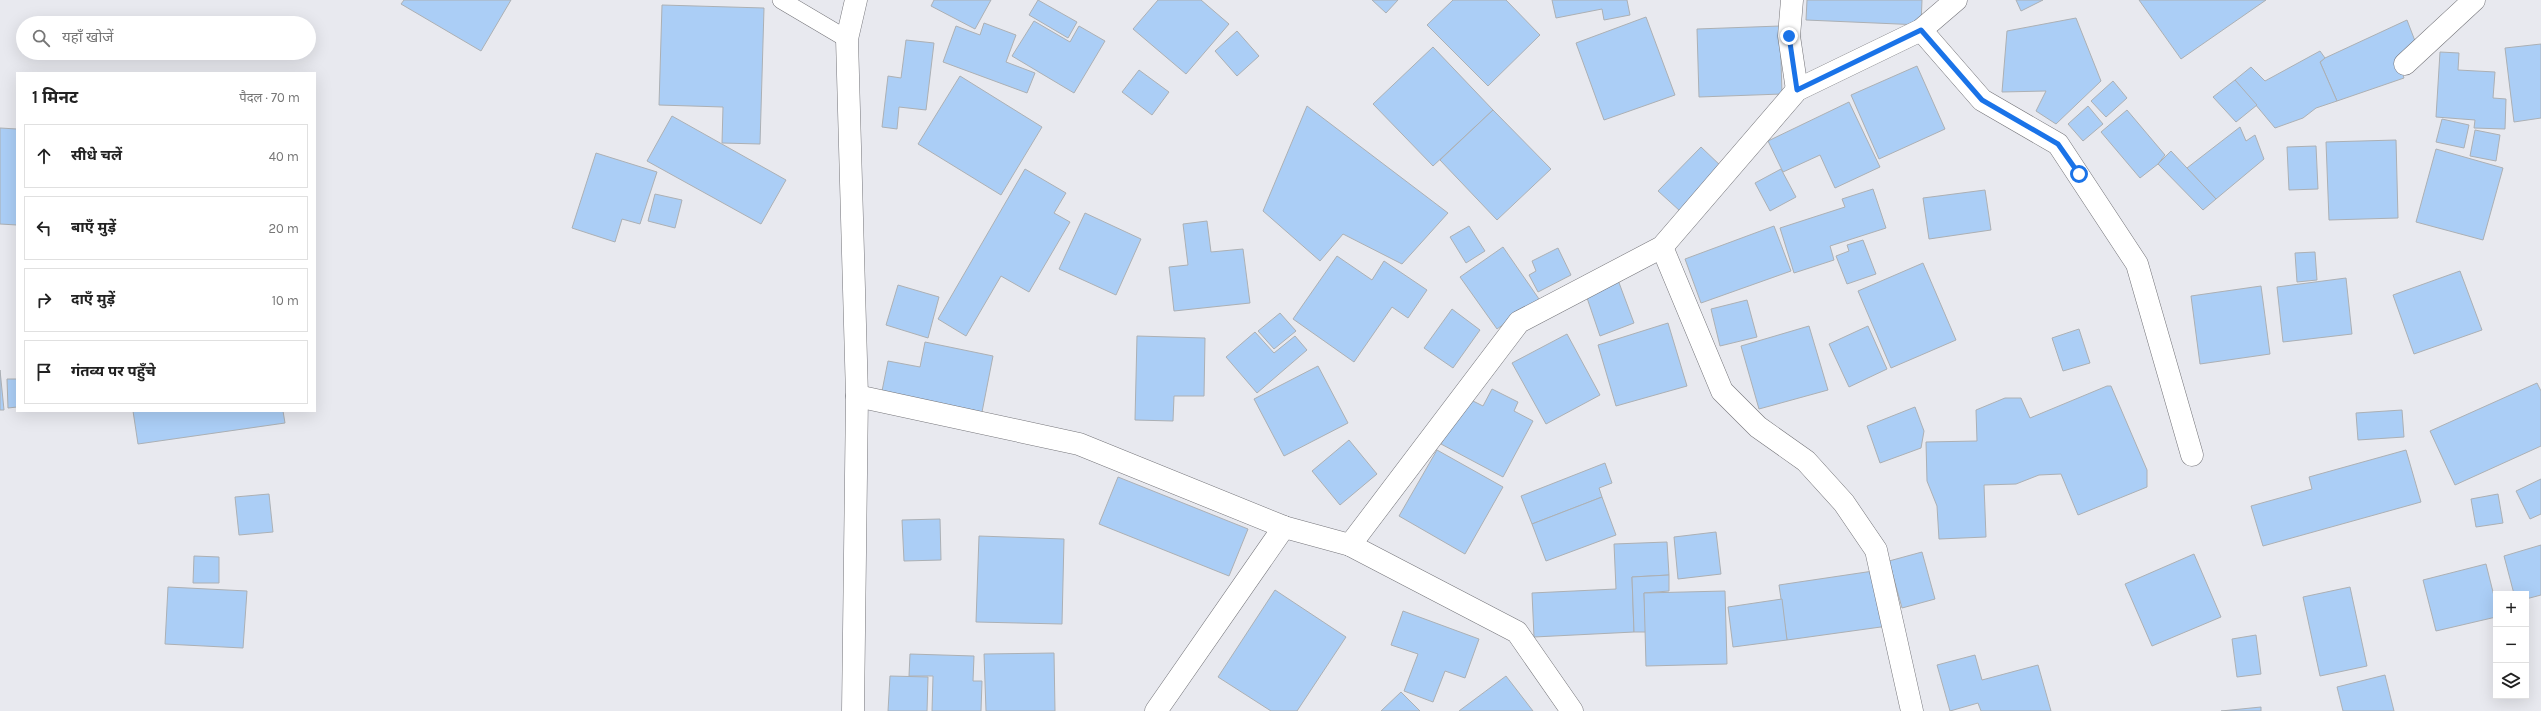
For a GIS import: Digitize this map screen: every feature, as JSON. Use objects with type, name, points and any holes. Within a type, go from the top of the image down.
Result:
[{"type":"main road","points":[[854,711],[856,396],[847,39],[856,0]]},
{"type":"main road","points":[[1792,0],[1789,36],[1797,90]]},
{"type":"main road","points":[[1350,546],[1519,322],[1662,247],[1797,90],[1921,30],[1956,0]]},
{"type":"main road","points":[[2405,64],[2474,0]]},
{"type":"main road","points":[[1921,30],[1982,100],[2058,144],[2137,264],[2192,455]]},
{"type":"main road","points":[[1662,247],[1722,391],[1758,427],[1806,461],[1844,503],[1876,550],[1912,711]]},
{"type":"main road","points":[[856,396],[1078,444],[1284,527],[1350,546],[1518,632],[1572,711]]},
{"type":"main road","points":[[1156,711],[1284,527]]},
{"type":"lane","points":[[781,0],[847,39]]},
{"type":"building","points":[[404,0],[511,0],[481,51],[401,4]]},
{"type":"building","points":[[934,0],[991,0],[975,29],[931,6]]},
{"type":"building","points":[[1038,0],[1077,22],[1068,38],[1029,15]]},
{"type":"building","points":[[1158,0],[1201,0],[1229,24],[1186,74],[1133,29]]},
{"type":"building","points":[[1372,0],[1398,0],[1386,13]]},
{"type":"building","points":[[1453,0],[1506,0],[1540,35],[1488,86],[1427,25]]},
{"type":"building","points":[[1552,0],[1627,0],[1630,15],[1604,20],[1602,9],[1556,18]]},
{"type":"building","points":[[1807,0],[1922,0],[1921,25],[1806,20]]},
{"type":"building","points":[[2016,0],[2043,0],[2021,11]]},
{"type":"building","points":[[2139,0],[2266,0],[2181,59]]},
{"type":"building","points":[[662,5],[764,8],[760,144],[722,143],[723,107],[659,105]]},
{"type":"building","points":[[1646,17],[1675,95],[1604,120],[1576,43]]},
{"type":"building","points":[[2076,18],[2101,81],[2056,124],[2036,111],[2046,91],[2002,92],[2007,31]]},
{"type":"building","points":[[2407,20],[2415,41],[2397,58],[2404,78],[2337,101],[2320,62],[2325,58]]},
{"type":"building","points":[[1034,21],[1070,42],[1079,26],[1105,41],[1074,93],[1012,56]]},
{"type":"building","points":[[984,23],[1016,35],[1006,62],[1035,73],[1027,93],[943,62],[956,26],[980,35]]},
{"type":"building","points":[[1780,26],[1782,94],[1699,97],[1697,29]]},
{"type":"building","points":[[1237,31],[1259,56],[1237,76],[1215,51]]},
{"type":"building","points":[[906,40],[934,43],[926,110],[899,107],[897,129],[882,127],[888,76],[901,78]]},
{"type":"building","points":[[2541,44],[2541,118],[2514,122],[2505,48]]},
{"type":"building","points":[[1433,47],[1493,110],[1433,166],[1373,104]]},
{"type":"building","points":[[2320,51],[2325,58],[2320,62],[2337,101],[2316,108],[2303,118],[2275,128],[2235,80],[2251,67],[2265,81]]},
{"type":"building","points":[[2440,52],[2459,53],[2458,70],[2495,72],[2493,98],[2506,99],[2505,129],[2474,128],[2475,120],[2436,117]]},
{"type":"building","points":[[1917,66],[1945,129],[1879,159],[1851,95]]},
{"type":"building","points":[[1139,70],[1169,92],[1152,115],[1122,92]]},
{"type":"building","points":[[960,76],[1042,127],[1001,195],[918,144]]},
{"type":"building","points":[[2235,80],[2257,105],[2236,122],[2213,97]]},
{"type":"building","points":[[2113,81],[2127,98],[2106,117],[2091,101]]},
{"type":"building","points":[[1849,102],[1880,167],[1835,188],[1820,155],[1783,172],[1768,141]]},
{"type":"building","points":[[1307,106],[1448,213],[1402,264],[1343,234],[1320,261],[1263,211]]},
{"type":"building","points":[[2088,106],[2103,124],[2083,141],[2068,124]]},
{"type":"building","points":[[1493,110],[1551,169],[1497,220],[1440,160]]},
{"type":"building","points":[[2127,110],[2165,155],[2158,164],[2140,178],[2101,132]]},
{"type":"building","points":[[672,116],[786,180],[761,224],[647,161]]},
{"type":"building","points":[[2442,119],[2469,125],[2464,148],[2436,142]]},
{"type":"building","points":[[2240,127],[2246,141],[2255,135],[2264,159],[2216,199],[2187,168]]},
{"type":"building","points":[[0,128],[16,129],[16,225],[0,224]]},
{"type":"building","points":[[2475,130],[2500,135],[2496,161],[2470,156]]},
{"type":"building","points":[[2396,140],[2398,218],[2329,220],[2326,142]]},
{"type":"building","points":[[2316,146],[2318,189],[2289,190],[2287,147]]},
{"type":"building","points":[[1701,147],[1722,167],[1680,211],[1658,191]]},
{"type":"building","points":[[2436,149],[2503,168],[2483,240],[2416,222]]},
{"type":"building","points":[[2171,151],[2216,199],[2203,210],[2158,164]]},
{"type":"building","points":[[596,153],[657,172],[640,224],[622,219],[615,242],[572,228]]},
{"type":"building","points":[[1025,169],[1066,193],[1054,213],[1070,222],[1029,292],[1001,276],[966,336],[938,319]]},
{"type":"building","points":[[1781,169],[1796,197],[1770,211],[1755,183]]},
{"type":"building","points":[[1873,189],[1886,228],[1830,246],[1834,260],[1794,273],[1780,228],[1845,207],[1842,199]]},
{"type":"building","points":[[1985,190],[1991,230],[1929,239],[1923,198]]},
{"type":"building","points":[[655,194],[682,200],[675,228],[648,221]]},
{"type":"building","points":[[1085,213],[1141,239],[1116,295],[1059,269]]},
{"type":"building","points":[[1207,221],[1211,252],[1243,249],[1250,303],[1174,311],[1169,267],[1188,265],[1183,224]]},
{"type":"building","points":[[1469,226],[1485,251],[1466,263],[1450,237]]},
{"type":"building","points":[[1774,226],[1791,271],[1701,303],[1685,259]]},
{"type":"building","points":[[1863,240],[1876,274],[1847,284],[1836,256],[1849,251],[1847,245]]},
{"type":"building","points":[[1503,247],[1539,299],[1497,329],[1460,277]]},
{"type":"building","points":[[1558,248],[1571,275],[1538,292],[1529,275],[1536,271],[1532,261]]},
{"type":"building","points":[[2315,252],[2317,280],[2297,282],[2295,253]]},
{"type":"building","points":[[1337,256],[1372,280],[1384,261],[1427,290],[1408,318],[1392,307],[1354,362],[1293,319]]},
{"type":"building","points":[[1923,263],[1956,340],[1891,368],[1858,291]]},
{"type":"building","points":[[2460,271],[2482,330],[2414,354],[2393,295]]},
{"type":"building","points":[[2346,278],[2352,334],[2283,342],[2277,287]]},
{"type":"building","points":[[1618,280],[1634,323],[1600,336],[1585,292]]},
{"type":"building","points":[[898,285],[939,297],[928,338],[886,325]]},
{"type":"building","points":[[2261,286],[2270,354],[2200,364],[2191,296]]},
{"type":"building","points":[[1747,300],[1757,337],[1720,346],[1711,309]]},
{"type":"building","points":[[1452,309],[1480,330],[1453,368],[1424,348]]},
{"type":"building","points":[[1280,313],[1296,331],[1274,349],[1258,331]]},
{"type":"building","points":[[1668,323],[1687,386],[1616,406],[1598,345]]},
{"type":"building","points":[[1809,326],[1828,390],[1759,409],[1741,346]]},
{"type":"building","points":[[1868,326],[1887,369],[1849,387],[1829,344]]},
{"type":"building","points":[[2079,329],[2090,363],[2063,371],[2052,338]]},
{"type":"building","points":[[1255,332],[1274,353],[1295,336],[1307,350],[1257,393],[1226,357]]},
{"type":"building","points":[[1567,334],[1600,395],[1546,424],[1512,363]]},
{"type":"building","points":[[1137,336],[1205,338],[1204,396],[1174,396],[1173,421],[1135,420]]},
{"type":"building","points":[[925,342],[993,356],[982,412],[882,391],[888,361],[920,367]]},
{"type":"building","points":[[1318,366],[1348,423],[1284,456],[1254,399]]},
{"type":"building","points":[[0,370],[4,410],[0,410]]},
{"type":"building","points":[[7,379],[16,379],[16,407],[8,408]]},
{"type":"building","points":[[2537,383],[2541,391],[2541,446],[2455,485],[2430,431]]},
{"type":"building","points":[[2107,386],[2111,386],[2147,470],[2147,487],[2078,515],[2061,474],[2039,475],[2016,484],[1984,485],[1986,537],[1939,539],[1937,506],[1927,481],[1926,442],[1977,441],[1976,410],[2005,398],[2021,398],[2030,418]]},
{"type":"building","points":[[1492,389],[1518,402],[1514,411],[1533,421],[1503,477],[1441,444],[1465,397],[1483,406]]},
{"type":"building","points":[[1915,407],[1924,431],[1921,448],[1880,463],[1867,426]]},
{"type":"building","points":[[2402,410],[2404,437],[2358,440],[2356,413]]},
{"type":"building","points":[[133,412],[283,412],[285,423],[138,444]]},
{"type":"building","points":[[1349,440],[1377,474],[1340,505],[1312,471]]},
{"type":"building","points":[[1437,450],[1503,487],[1465,554],[1399,516]]},
{"type":"building","points":[[2406,450],[2421,502],[2263,546],[2251,506],[2312,489],[2309,477]]},
{"type":"building","points":[[1605,463],[1612,483],[1599,488],[1602,497],[1532,524],[1521,496]]},
{"type":"building","points":[[1118,477],[1248,529],[1229,576],[1099,524]]},
{"type":"building","points":[[2541,479],[2541,514],[2530,519],[2516,491]]},
{"type":"building","points":[[269,494],[273,532],[239,535],[235,497]]},
{"type":"building","points":[[2498,494],[2503,523],[2476,527],[2471,499]]},
{"type":"building","points":[[1602,497],[1616,535],[1546,561],[1532,524]]},
{"type":"building","points":[[940,519],[941,560],[904,561],[902,520]]},
{"type":"building","points":[[1716,532],[1721,574],[1678,579],[1674,537]]},
{"type":"building","points":[[979,536],[1064,539],[1062,624],[976,622]]},
{"type":"building","points":[[1667,542],[1669,575],[1632,577],[1634,632],[1534,637],[1532,593],[1616,589],[1614,544]]},
{"type":"building","points":[[2541,545],[2541,595],[2529,598],[2529,591],[2513,591],[2504,556]]},
{"type":"building","points":[[1922,552],[1935,599],[1902,608],[1889,561]]},
{"type":"building","points":[[2194,554],[2221,617],[2152,646],[2125,584]]},
{"type":"building","points":[[194,556],[219,557],[219,583],[193,583]]},
{"type":"building","points":[[2486,564],[2493,592],[2493,618],[2436,631],[2423,580]]},
{"type":"building","points":[[1880,570],[1888,626],[1787,640],[1779,585]]},
{"type":"building","points":[[1669,575],[1669,591],[1644,593],[1646,632],[1634,632],[1632,577]]},
{"type":"building","points":[[168,587],[247,591],[243,648],[165,644]]},
{"type":"building","points":[[2350,587],[2367,666],[2320,676],[2303,597]]},
{"type":"building","points":[[1275,590],[1346,637],[1297,711],[1271,711],[1218,677]]},
{"type":"building","points":[[1725,591],[1727,664],[1646,666],[1644,593]]},
{"type":"building","points":[[1782,599],[1787,640],[1733,647],[1728,607]]},
{"type":"building","points":[[1403,611],[1479,639],[1465,678],[1445,671],[1433,702],[1404,691],[1418,654],[1391,645]]},
{"type":"building","points":[[2256,635],[2261,674],[2237,677],[2232,639]]},
{"type":"building","points":[[1054,653],[1055,711],[986,711],[984,654]]},
{"type":"building","points":[[910,654],[974,656],[973,681],[982,681],[981,711],[932,711],[933,676],[909,676]]},
{"type":"building","points":[[1975,655],[1982,680],[2038,665],[2051,711],[1981,711],[1978,703],[1950,711],[1937,665]]},
{"type":"building","points":[[2385,675],[2394,711],[2343,711],[2337,687]]},
{"type":"building","points":[[890,676],[928,677],[927,711],[888,711]]},
{"type":"building","points":[[1506,676],[1533,711],[1459,711]]},
{"type":"building","points":[[1401,692],[1420,711],[1381,711]]},
{"type":"building","points":[[2261,707],[2261,711],[2221,711]]},
{"type":"route","points":[[1789,36],[1797,90],[1921,30],[1982,100],[2058,144],[2079,174]]}]
